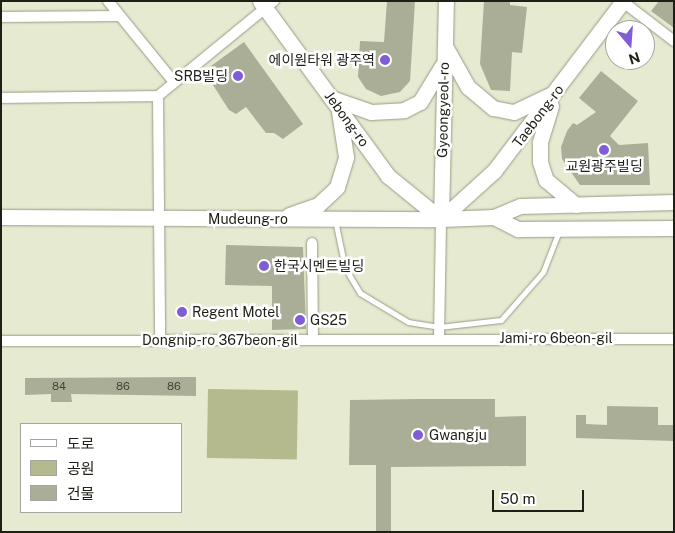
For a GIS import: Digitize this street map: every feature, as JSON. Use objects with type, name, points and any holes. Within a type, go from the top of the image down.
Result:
[{"type":"street","points":[[108,1],[172,81]]},
{"type":"street","name":"Gyeongyeol-ro","points":[[441,219],[446,1]]},
{"type":"street","points":[[622,1],[674,41]]},
{"type":"street","name":"Taebong-ro","points":[[441,219],[494,171],[622,1]]},
{"type":"street","points":[[160,340],[158,96],[172,81],[266,3]]},
{"type":"street","name":"Jebong-ro","points":[[266,3],[388,176],[441,219]]},
{"type":"street","points":[[1,17],[119,16]]},
{"type":"street","points":[[445,45],[468,87],[493,108],[514,112],[555,92]]},
{"type":"street","points":[[277,219],[318,205],[337,187],[346,157],[335,103],[371,112],[404,110],[420,102],[444,63]]},
{"type":"street","points":[[555,92],[540,143],[540,162],[546,180],[576,205]]},
{"type":"street","points":[[1,98],[158,96]]},
{"type":"street","name":"Mudeung-ro","points":[[1,217],[441,219],[494,217],[520,206],[674,202]]},
{"type":"street","name":"Mudeung-ro","points":[[494,217],[518,228],[674,228]]},
{"type":"street","points":[[439,338],[441,219]]},
{"type":"street","points":[[312,242],[313,340]]},
{"type":"street","name":"Dongnip-ro 367beon-gil","points":[[1,341],[439,338]]},
{"type":"street","name":"Jami-ro 6beon-gil","points":[[439,338],[674,339]]},
{"type":"lane","points":[[335,219],[346,268],[360,292],[408,322],[439,327],[501,320],[543,272],[560,229]]},
{"type":"green space","points":[[208,389],[298,391],[297,460],[207,458]]},
{"type":"building","name":"에이원타워 광주역","points":[[387,1],[415,1],[410,81],[400,92],[381,96],[366,89],[358,77],[360,41],[384,42]]},
{"type":"building","points":[[484,1],[510,1],[510,5],[527,7],[522,53],[512,52],[510,91],[491,90],[480,64]]},
{"type":"building","points":[[659,1],[674,1],[674,28],[651,11]]},
{"type":"building","name":"SRB빌딩","points":[[244,42],[303,124],[283,139],[274,133],[266,133],[246,107],[236,114],[229,110],[204,71]]},
{"type":"building","name":"교원광주빌딩","points":[[601,71],[638,101],[610,136],[619,145],[648,143],[650,185],[580,185],[562,159],[561,147],[567,131],[573,123],[577,125],[596,112],[579,98]]},
{"type":"building","name":"한국시멘트빌딩","points":[[226,245],[303,247],[306,329],[272,330],[272,286],[225,285]]},
{"type":"building","points":[[196,377],[196,396],[71,394],[72,402],[51,402],[51,394],[25,395],[25,378]]},
{"type":"building","points":[[495,399],[495,417],[526,416],[526,466],[391,467],[391,532],[376,532],[376,465],[349,465],[350,400]]},
{"type":"building","points":[[607,406],[658,407],[658,425],[674,425],[674,441],[576,438],[576,415],[586,415],[586,424],[607,425]]},
{"type":"place","name":"에이원타워 광주역","points":[[385,60]]},
{"type":"place","name":"SRB빌딩","points":[[238,76]]},
{"type":"place","name":"교원광주빌딩","points":[[604,150]]},
{"type":"place","name":"한국시멘트빌딩","points":[[264,266]]},
{"type":"place","name":"Regent Motel","points":[[182,312]]},
{"type":"place","name":"GS25","points":[[300,320]]},
{"type":"place","name":"Gwangju","points":[[418,435]]}]
